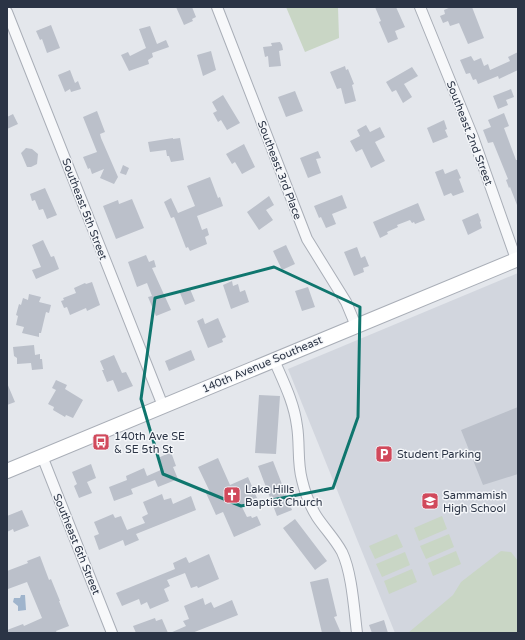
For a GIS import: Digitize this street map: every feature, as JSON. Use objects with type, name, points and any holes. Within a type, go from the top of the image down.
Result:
[{"type":"street","name":"Southeast 3rd Place","points":[[217,7],[307,239],[346,302],[356,326]]},
{"type":"street","name":"Southeast 2nd Street","points":[[420,7],[473,137],[517,259]]},
{"type":"street","name":"Southeast 5th Street","points":[[7,12],[162,406]]},
{"type":"street","name":"140th Avenue Southeast","points":[[7,471],[517,259]]},
{"type":"street","points":[[274,360],[291,400],[295,414],[298,427],[299,464],[308,499],[317,516],[336,542],[345,563],[357,633]]},
{"type":"street","name":"Southeast 6th Street","points":[[42,456],[112,633]]},
{"type":"highlighted area","points":[[274,267],[360,307],[358,417],[333,488],[241,506],[163,474],[141,399],[155,298]]},
{"type":"shaded area","name":"Sammamish High School","points":[[518,273],[518,633],[395,633],[288,369]]},
{"type":"green space","points":[[286,7],[338,7],[339,38],[305,52]]},
{"type":"green space","points":[[442,516],[447,529],[419,541],[414,528]]},
{"type":"green space","points":[[397,534],[403,547],[375,559],[369,546]]},
{"type":"green space","points":[[449,534],[454,547],[426,559],[420,546]]},
{"type":"green space","points":[[456,551],[461,564],[433,576],[428,563]]},
{"type":"green space","points":[[501,551],[511,552],[518,561],[518,633],[408,633],[453,595],[461,582]]},
{"type":"green space","points":[[405,552],[410,565],[382,577],[376,564]]},
{"type":"green space","points":[[412,569],[417,582],[389,594],[384,581]]},
{"type":"water","points":[[21,595],[25,595],[26,610],[18,611],[18,606],[13,602],[14,598],[20,598]]},
{"type":"building","points":[[176,7],[192,7],[196,17],[192,19],[193,21],[184,25]]},
{"type":"building","points":[[375,7],[396,7],[405,27],[395,31],[398,39],[388,43],[379,22],[381,21]]},
{"type":"building","points":[[451,7],[472,7],[484,38],[468,44],[459,23],[450,26],[448,21],[443,23],[440,16],[445,14],[444,10]]},
{"type":"building","points":[[51,25],[60,48],[47,53],[42,39],[40,40],[36,31]]},
{"type":"building","points":[[150,26],[157,44],[166,40],[169,47],[152,53],[153,57],[148,60],[149,64],[129,71],[121,55],[128,52],[130,56],[146,48],[139,29]]},
{"type":"building","points":[[280,42],[283,50],[279,51],[281,66],[269,67],[268,56],[265,57],[263,47],[272,46],[271,43]]},
{"type":"building","points":[[211,51],[216,70],[203,76],[197,55]]},
{"type":"building","points":[[518,52],[518,70],[499,79],[498,76],[478,84],[476,79],[473,80],[470,73],[466,74],[460,60],[471,56],[474,61],[481,58],[484,66],[488,64],[490,70],[510,61],[508,57]]},
{"type":"building","points":[[345,66],[346,70],[348,69],[354,84],[352,85],[356,101],[345,104],[341,88],[337,89],[330,72]]},
{"type":"building","points":[[412,67],[418,76],[404,84],[412,97],[403,103],[396,90],[392,92],[386,82]]},
{"type":"building","points":[[70,70],[75,83],[78,81],[81,89],[71,92],[70,89],[65,92],[58,75]]},
{"type":"building","points":[[511,89],[514,97],[506,100],[508,105],[498,109],[493,96]]},
{"type":"building","points":[[295,91],[303,111],[286,117],[278,97]]},
{"type":"building","points":[[223,95],[240,123],[227,130],[221,120],[218,122],[213,113],[217,111],[212,102]]},
{"type":"building","points":[[97,111],[105,132],[100,134],[101,138],[118,177],[114,184],[100,178],[104,169],[92,174],[83,157],[97,152],[83,117]]},
{"type":"building","points":[[504,113],[509,126],[504,128],[516,160],[518,160],[517,205],[510,187],[509,188],[506,180],[508,179],[493,142],[488,143],[483,130],[491,127],[488,120]]},
{"type":"building","points":[[13,114],[18,124],[7,129],[7,117]]},
{"type":"building","points":[[444,120],[447,129],[445,130],[448,137],[433,143],[427,128]]},
{"type":"building","points":[[366,125],[370,132],[380,127],[385,137],[375,142],[385,161],[371,168],[362,149],[356,152],[350,141],[360,136],[357,130]]},
{"type":"building","points":[[180,138],[184,160],[171,162],[169,156],[167,156],[166,150],[150,152],[148,142]]},
{"type":"building","points":[[244,144],[255,167],[242,174],[235,162],[232,164],[226,154]]},
{"type":"building","points":[[26,148],[32,149],[38,154],[37,164],[31,167],[27,167],[21,153]]},
{"type":"building","points":[[318,151],[321,158],[316,159],[321,173],[308,178],[300,158]]},
{"type":"building","points":[[123,165],[129,168],[126,175],[120,173]]},
{"type":"building","points":[[443,169],[445,174],[457,169],[461,178],[459,179],[464,192],[453,196],[451,193],[444,196],[435,172]]},
{"type":"building","points":[[210,177],[218,198],[220,197],[223,206],[197,216],[202,230],[207,228],[209,235],[205,237],[207,244],[190,251],[188,247],[186,248],[174,217],[171,218],[164,202],[171,198],[178,213],[195,206],[187,186]]},
{"type":"building","points":[[45,188],[57,215],[47,219],[43,209],[39,210],[35,200],[32,201],[30,194]]},
{"type":"building","points":[[342,195],[347,208],[332,214],[336,224],[326,228],[321,217],[319,218],[314,206]]},
{"type":"building","points":[[269,196],[274,205],[266,210],[273,220],[259,230],[247,212]]},
{"type":"building","points":[[132,199],[144,228],[116,239],[103,206],[118,200],[119,204]]},
{"type":"building","points":[[418,203],[425,220],[415,224],[410,220],[397,225],[398,227],[387,232],[388,234],[380,238],[373,222]]},
{"type":"building","points":[[478,213],[482,228],[468,235],[462,220]]},
{"type":"building","points":[[43,240],[51,257],[54,256],[59,269],[36,279],[32,270],[41,267],[32,245]]},
{"type":"building","points":[[286,245],[295,264],[282,270],[273,251]]},
{"type":"building","points":[[357,247],[361,258],[365,256],[369,266],[363,268],[364,272],[354,276],[344,252]]},
{"type":"building","points":[[146,255],[149,262],[154,260],[156,267],[152,268],[171,310],[156,316],[148,297],[152,296],[147,283],[137,287],[128,262]]},
{"type":"building","points":[[232,281],[233,286],[238,284],[240,292],[245,290],[249,302],[231,309],[223,285]]},
{"type":"building","points":[[92,282],[100,305],[87,311],[86,308],[70,315],[67,307],[64,308],[61,301],[64,300],[63,298],[76,293],[74,288],[85,283]]},
{"type":"building","points":[[308,287],[315,307],[302,311],[295,291]]},
{"type":"building","points":[[190,289],[195,301],[185,305],[180,293]]},
{"type":"building","points":[[29,294],[41,297],[39,302],[51,305],[49,313],[46,312],[39,337],[22,333],[24,327],[16,325],[18,316],[16,315],[19,304],[21,305],[23,298],[28,300]]},
{"type":"building","points":[[203,318],[205,324],[218,318],[226,337],[222,339],[223,342],[208,348],[197,321]]},
{"type":"building","points":[[34,345],[35,355],[40,354],[40,359],[42,359],[43,369],[32,370],[31,363],[17,364],[17,358],[14,356],[13,347]]},
{"type":"building","points":[[191,350],[195,360],[169,371],[165,361]]},
{"type":"building","points":[[114,355],[122,373],[126,372],[133,386],[118,392],[113,380],[107,382],[100,361]]},
{"type":"building","points":[[56,380],[67,385],[65,389],[83,400],[73,418],[66,415],[65,417],[53,410],[54,407],[48,404],[56,390],[52,388]]},
{"type":"building","points":[[7,383],[15,402],[7,405]]},
{"type":"building","points":[[259,395],[280,396],[276,454],[255,453]]},
{"type":"building","points":[[518,407],[518,474],[483,485],[461,430]]},
{"type":"building","points":[[171,452],[176,466],[173,467],[178,479],[158,487],[155,480],[131,489],[133,494],[114,501],[109,487],[127,480],[126,476],[144,468],[147,476],[163,469],[158,458]]},
{"type":"building","name":"Lake Hills Baptist Church","points":[[218,458],[230,485],[248,477],[257,498],[241,505],[247,517],[251,516],[252,518],[257,516],[261,525],[234,537],[223,512],[216,515],[206,493],[210,492],[198,467]]},
{"type":"building","points":[[273,461],[292,510],[277,516],[258,466]]},
{"type":"building","points":[[91,464],[96,478],[87,482],[92,493],[79,498],[74,486],[77,484],[72,472]]},
{"type":"building","points":[[162,494],[164,500],[171,498],[173,504],[191,496],[196,510],[136,534],[139,540],[125,546],[123,540],[99,550],[94,536],[99,534],[94,522],[113,514],[115,518],[121,516],[127,530],[145,523],[142,517],[148,514],[143,502]]},
{"type":"building","points":[[22,510],[29,526],[14,532],[13,529],[7,532],[7,516]]},
{"type":"building","points":[[295,519],[327,561],[315,570],[283,528]]},
{"type":"building","points":[[209,554],[219,579],[198,588],[197,586],[191,588],[185,573],[167,580],[170,586],[164,589],[169,601],[150,609],[147,602],[141,605],[139,599],[122,606],[116,593],[175,569],[173,563],[186,557],[189,563]]},
{"type":"building","points":[[40,556],[49,580],[51,579],[69,626],[56,631],[57,633],[7,633],[7,630],[23,624],[24,626],[42,618],[27,582],[8,589],[7,587],[7,571],[28,563],[27,561]]},
{"type":"building","points":[[328,578],[337,616],[334,617],[341,633],[322,633],[310,582]]},
{"type":"building","points":[[203,598],[205,605],[211,602],[214,608],[232,600],[238,615],[192,633],[170,633],[186,626],[183,621],[189,619],[184,606]]},
{"type":"building","points":[[155,618],[156,621],[162,619],[168,633],[136,633],[133,626]]},
{"type":"building","points":[[384,620],[388,633],[372,633],[369,625]]},
{"type":"place","name":"140th Ave SE & SE 5th St","points":[[101,442]]},
{"type":"place","name":"Student Parking","points":[[384,454]]},
{"type":"place","name":"Lake Hills Baptist Church","points":[[232,495]]},
{"type":"place","name":"Sammamish High School","points":[[430,501]]}]
